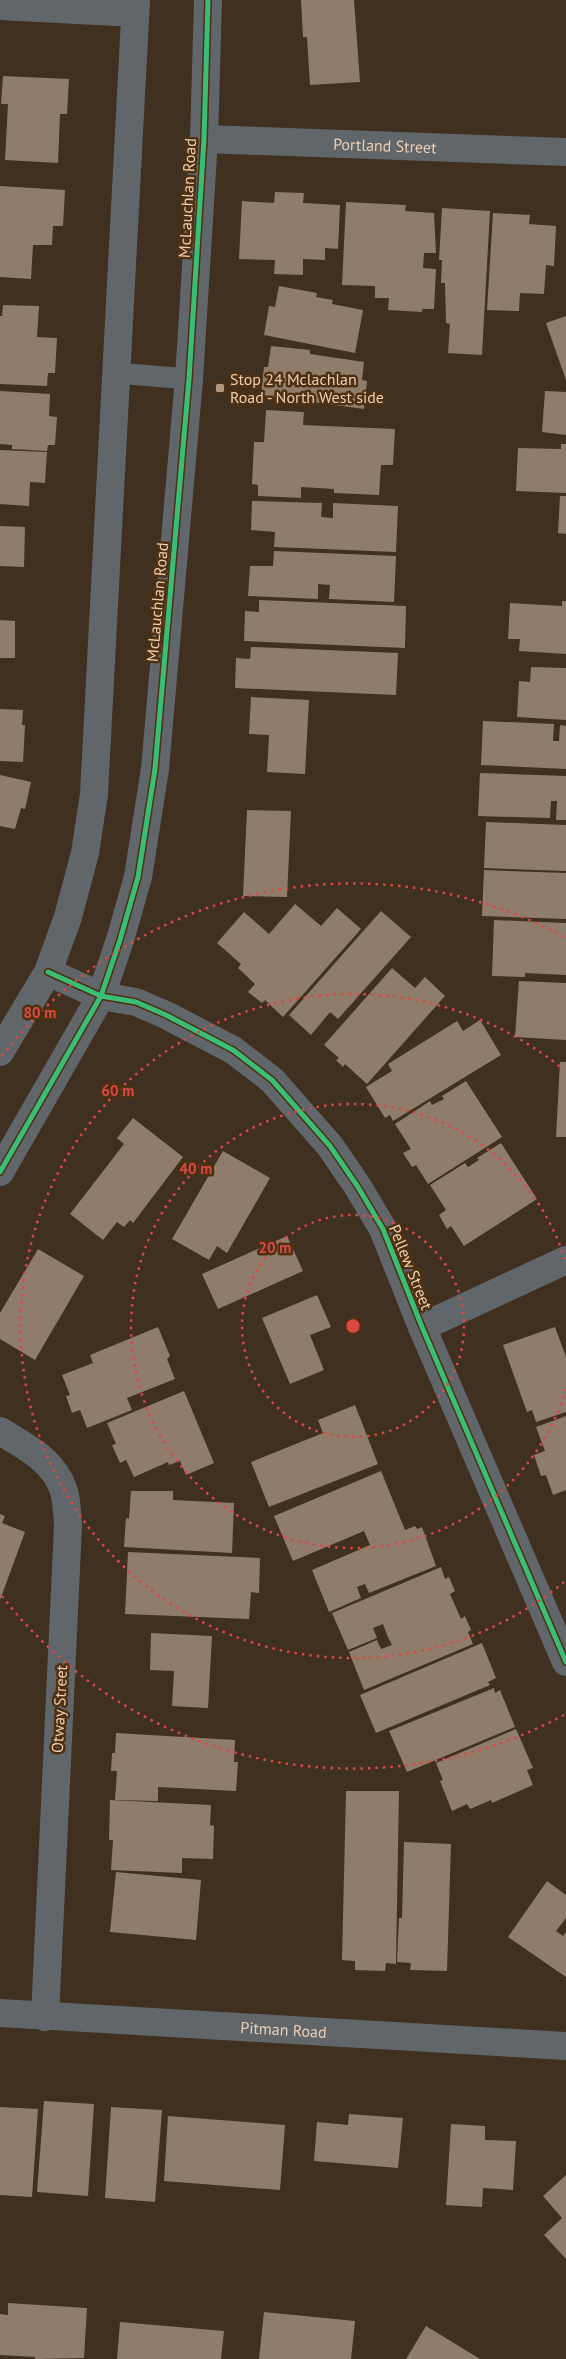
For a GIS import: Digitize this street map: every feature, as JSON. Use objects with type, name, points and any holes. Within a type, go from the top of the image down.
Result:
[{"type":"street","name":"McLauchlan Road","points":[[0,1172],[101,996],[120,940],[138,877],[155,769],[189,379],[204,139],[208,0]]},
{"type":"street","points":[[0,6],[136,7],[94,794],[85,853],[68,917],[48,972],[0,1052]]},
{"type":"street","name":"Portland Street","points":[[204,139],[566,152]]},
{"type":"street","name":"Pellew Street","points":[[48,972],[101,996],[136,1002],[166,1015],[233,1050],[272,1080],[330,1146],[358,1187],[383,1229],[422,1327],[566,1662]]},
{"type":"street","points":[[422,1327],[566,1260]]},
{"type":"street","name":"Otway Street","points":[[0,1431],[43,1458],[55,1473],[64,1492],[68,1526],[45,2017]]},
{"type":"street","name":"Pitman Road","points":[[0,2013],[566,2046]]},
{"type":"lane","points":[[116,373],[189,379]]},
{"type":"building","points":[[301,0],[354,0],[360,82],[310,85],[307,37],[303,37]]},
{"type":"building","points":[[3,76],[69,79],[67,114],[60,114],[58,163],[5,160],[8,104],[1,104]]},
{"type":"building","points":[[0,186],[65,190],[63,226],[53,226],[52,245],[33,245],[31,279],[0,277]]},
{"type":"building","points":[[275,192],[304,193],[303,203],[340,205],[338,249],[325,248],[325,260],[303,259],[303,275],[274,274],[275,260],[239,259],[242,201],[274,203]]},
{"type":"building","points":[[346,202],[406,205],[405,211],[434,213],[436,253],[424,253],[423,268],[436,269],[434,309],[422,309],[422,312],[388,310],[389,298],[375,298],[375,286],[342,285]]},
{"type":"building","points":[[442,208],[490,211],[482,355],[448,353],[450,324],[446,323],[445,283],[441,283],[442,260],[439,260]]},
{"type":"building","points":[[493,213],[530,215],[529,224],[556,226],[554,266],[546,265],[544,294],[520,293],[519,311],[487,310]]},
{"type":"building","points":[[279,286],[317,293],[316,297],[333,300],[332,304],[363,310],[355,353],[264,335],[269,306],[275,307]]},
{"type":"building","points":[[3,305],[39,306],[37,337],[57,338],[55,373],[48,373],[47,386],[0,384],[0,316],[2,316]]},
{"type":"building","points":[[566,316],[566,380],[546,323]]},
{"type":"building","points":[[271,346],[310,350],[310,354],[364,362],[362,380],[367,381],[364,409],[261,395],[264,367],[268,367]]},
{"type":"building","points":[[0,391],[50,394],[49,416],[57,417],[55,445],[48,445],[47,451],[12,449],[12,445],[0,444]]},
{"type":"building","points":[[545,391],[566,392],[566,435],[542,432]]},
{"type":"building","points":[[266,410],[304,412],[303,425],[395,429],[393,465],[381,465],[379,495],[334,493],[334,489],[301,487],[301,498],[258,496],[258,485],[252,484],[254,442],[264,442]]},
{"type":"building","points":[[561,444],[566,444],[566,493],[516,491],[518,448],[561,449]]},
{"type":"building","points":[[0,450],[47,452],[45,483],[30,482],[29,506],[0,504]]},
{"type":"building","points":[[560,496],[566,496],[566,534],[558,533]]},
{"type":"building","points":[[252,501],[322,503],[321,517],[333,518],[333,503],[398,506],[396,552],[274,547],[275,532],[251,530]]},
{"type":"building","points":[[0,526],[25,527],[24,567],[0,566]]},
{"type":"building","points":[[274,551],[396,556],[394,602],[329,599],[330,585],[318,584],[318,599],[248,596],[250,566],[273,566]]},
{"type":"building","points":[[259,600],[406,606],[405,648],[244,641],[245,611],[259,612]]},
{"type":"building","points":[[562,601],[566,601],[566,654],[519,651],[520,639],[508,639],[510,603],[562,606]]},
{"type":"building","points":[[0,620],[15,621],[15,658],[0,658]]},
{"type":"building","points":[[251,647],[398,653],[396,695],[235,688],[236,658],[250,659]]},
{"type":"building","points":[[531,667],[566,668],[566,720],[517,717],[519,681],[530,682]]},
{"type":"building","points":[[251,697],[309,700],[305,774],[267,772],[269,735],[249,734]]},
{"type":"building","points":[[0,709],[23,710],[22,725],[25,725],[23,762],[0,761]]},
{"type":"building","points":[[483,721],[554,724],[553,741],[559,741],[560,725],[566,726],[566,769],[481,765]]},
{"type":"building","points":[[480,773],[566,776],[566,820],[556,820],[557,801],[551,801],[550,818],[478,816]]},
{"type":"building","points":[[0,775],[31,782],[25,809],[21,808],[15,829],[0,826]]},
{"type":"building","points":[[247,810],[291,811],[287,897],[243,896]]},
{"type":"building","points":[[486,822],[566,825],[566,871],[484,868]]},
{"type":"building","points":[[484,870],[566,873],[566,919],[482,916]]},
{"type":"building","points":[[295,904],[321,926],[337,908],[361,929],[283,1017],[265,1000],[262,1003],[248,992],[255,984],[238,968],[241,964],[217,943],[244,912],[269,934]]},
{"type":"building","points":[[381,911],[411,937],[338,1019],[330,1012],[311,1035],[289,1015]]},
{"type":"building","points":[[494,920],[566,923],[566,975],[525,973],[525,977],[492,976]]},
{"type":"building","points":[[392,968],[415,988],[425,977],[445,996],[367,1084],[345,1064],[343,1067],[336,1060],[339,1058],[324,1045]]},
{"type":"building","points":[[519,981],[566,983],[566,1040],[515,1037]]},
{"type":"building","points":[[480,1020],[501,1055],[393,1121],[390,1115],[385,1118],[366,1087],[392,1071],[388,1064],[457,1021],[463,1031]]},
{"type":"building","points":[[560,1062],[566,1062],[566,1137],[556,1137]]},
{"type":"building","points":[[466,1081],[502,1137],[428,1184],[416,1165],[412,1167],[403,1153],[411,1149],[395,1124],[430,1101],[432,1105],[444,1099],[442,1096]]},
{"type":"building","points":[[133,1118],[183,1157],[133,1223],[130,1220],[124,1227],[117,1222],[103,1240],[70,1214],[124,1144],[117,1138]]},
{"type":"building","points":[[501,1143],[537,1199],[464,1246],[451,1226],[447,1229],[439,1215],[446,1210],[430,1185],[465,1163],[468,1167],[479,1160],[477,1158]]},
{"type":"building","points":[[223,1151],[270,1178],[227,1253],[217,1246],[209,1260],[172,1239]]},
{"type":"building","points":[[287,1236],[303,1271],[218,1309],[202,1274]]},
{"type":"building","points":[[38,1249],[84,1276],[35,1360],[0,1339],[0,1313]]},
{"type":"building","points":[[317,1295],[331,1327],[310,1335],[324,1370],[290,1384],[262,1318]]},
{"type":"building","points":[[158,1327],[170,1356],[167,1359],[175,1379],[127,1398],[132,1410],[87,1428],[80,1410],[72,1413],[66,1396],[70,1395],[62,1375],[93,1363],[90,1355]]},
{"type":"building","points":[[555,1327],[566,1357],[566,1412],[536,1422],[532,1410],[527,1412],[503,1345]]},
{"type":"building","points":[[184,1391],[214,1463],[186,1475],[180,1461],[169,1465],[168,1462],[134,1477],[126,1460],[120,1463],[112,1445],[116,1444],[107,1423]]},
{"type":"building","points":[[355,1405],[378,1464],[269,1507],[251,1462],[323,1433],[318,1420]]},
{"type":"building","points":[[566,1416],[566,1490],[553,1495],[546,1475],[541,1476],[534,1455],[545,1451],[536,1427]]},
{"type":"building","points":[[381,1471],[405,1530],[415,1526],[417,1529],[422,1527],[436,1566],[369,1593],[365,1584],[357,1587],[361,1598],[329,1612],[312,1570],[370,1545],[364,1531],[293,1561],[274,1516]]},
{"type":"building","points":[[131,1491],[173,1491],[173,1500],[234,1503],[232,1553],[124,1547],[126,1518],[129,1519]]},
{"type":"building","points":[[0,1514],[5,1516],[2,1523],[25,1532],[0,1600]]},
{"type":"building","points":[[128,1552],[260,1558],[259,1593],[251,1592],[249,1619],[125,1614]]},
{"type":"building","points":[[441,1567],[445,1579],[449,1577],[455,1591],[450,1594],[461,1619],[465,1616],[471,1630],[468,1632],[473,1644],[364,1690],[349,1652],[377,1640],[381,1649],[392,1645],[383,1624],[373,1628],[377,1638],[348,1650],[332,1613]]},
{"type":"building","points":[[151,1633],[212,1636],[208,1708],[172,1706],[174,1671],[150,1670]]},
{"type":"building","points":[[482,1643],[496,1678],[488,1682],[490,1685],[376,1733],[360,1695]]},
{"type":"building","points":[[494,1688],[495,1693],[500,1690],[515,1727],[407,1772],[389,1731]]},
{"type":"building","points":[[516,1729],[533,1768],[527,1770],[533,1785],[492,1803],[491,1800],[470,1809],[467,1804],[452,1811],[440,1781],[443,1780],[436,1763]]},
{"type":"building","points":[[116,1733],[235,1740],[234,1762],[238,1762],[236,1791],[158,1787],[158,1801],[115,1800],[117,1771],[111,1771],[112,1753],[115,1753]]},
{"type":"building","points":[[346,1791],[399,1791],[396,1964],[386,1963],[385,1971],[355,1970],[355,1961],[342,1960]]},
{"type":"building","points":[[110,1800],[211,1805],[210,1825],[214,1826],[213,1859],[182,1858],[182,1873],[111,1870],[113,1840],[109,1840]]},
{"type":"building","points":[[404,1842],[451,1844],[447,1971],[410,1970],[411,1963],[397,1962],[399,1918],[402,1918]]},
{"type":"building","points":[[116,1872],[201,1880],[196,1940],[110,1932]]},
{"type":"building","points":[[547,1881],[566,1895],[566,1918],[556,1931],[563,1936],[566,1932],[566,1977],[508,1937]]},
{"type":"building","points":[[44,2101],[94,2104],[88,2196],[37,2192]]},
{"type":"building","points":[[0,2107],[38,2109],[32,2197],[0,2195]]},
{"type":"building","points":[[111,2107],[162,2110],[155,2202],[105,2198]]},
{"type":"building","points":[[349,2114],[403,2118],[398,2168],[314,2161],[317,2122],[348,2125]]},
{"type":"building","points":[[168,2116],[285,2125],[280,2190],[164,2181]]},
{"type":"building","points":[[451,2124],[485,2126],[485,2140],[516,2141],[513,2190],[483,2188],[482,2207],[446,2205]]},
{"type":"building","points":[[566,2175],[566,2259],[544,2235],[562,2218],[543,2196]]},
{"type":"building","points":[[8,2303],[87,2308],[84,2358],[35,2359],[35,2357],[0,2355],[0,2314],[8,2315]]},
{"type":"building","points":[[264,2312],[355,2321],[351,2359],[259,2359]]},
{"type":"building","points":[[120,2322],[224,2331],[221,2359],[117,2359]]},
{"type":"building","points":[[426,2326],[480,2359],[406,2359]]},
{"type":"cycle path","points":[[0,1172],[101,996],[120,940],[138,877],[155,769],[189,379],[204,139],[208,0]]},
{"type":"cycle path","points":[[48,972],[101,996],[136,1002],[166,1015],[233,1050],[272,1080],[330,1146],[358,1187],[383,1229],[422,1327],[566,1662]]},
{"type":"place","name":"Stop 24 Mclachlan Road - North West side","points":[[220,388]]}]
